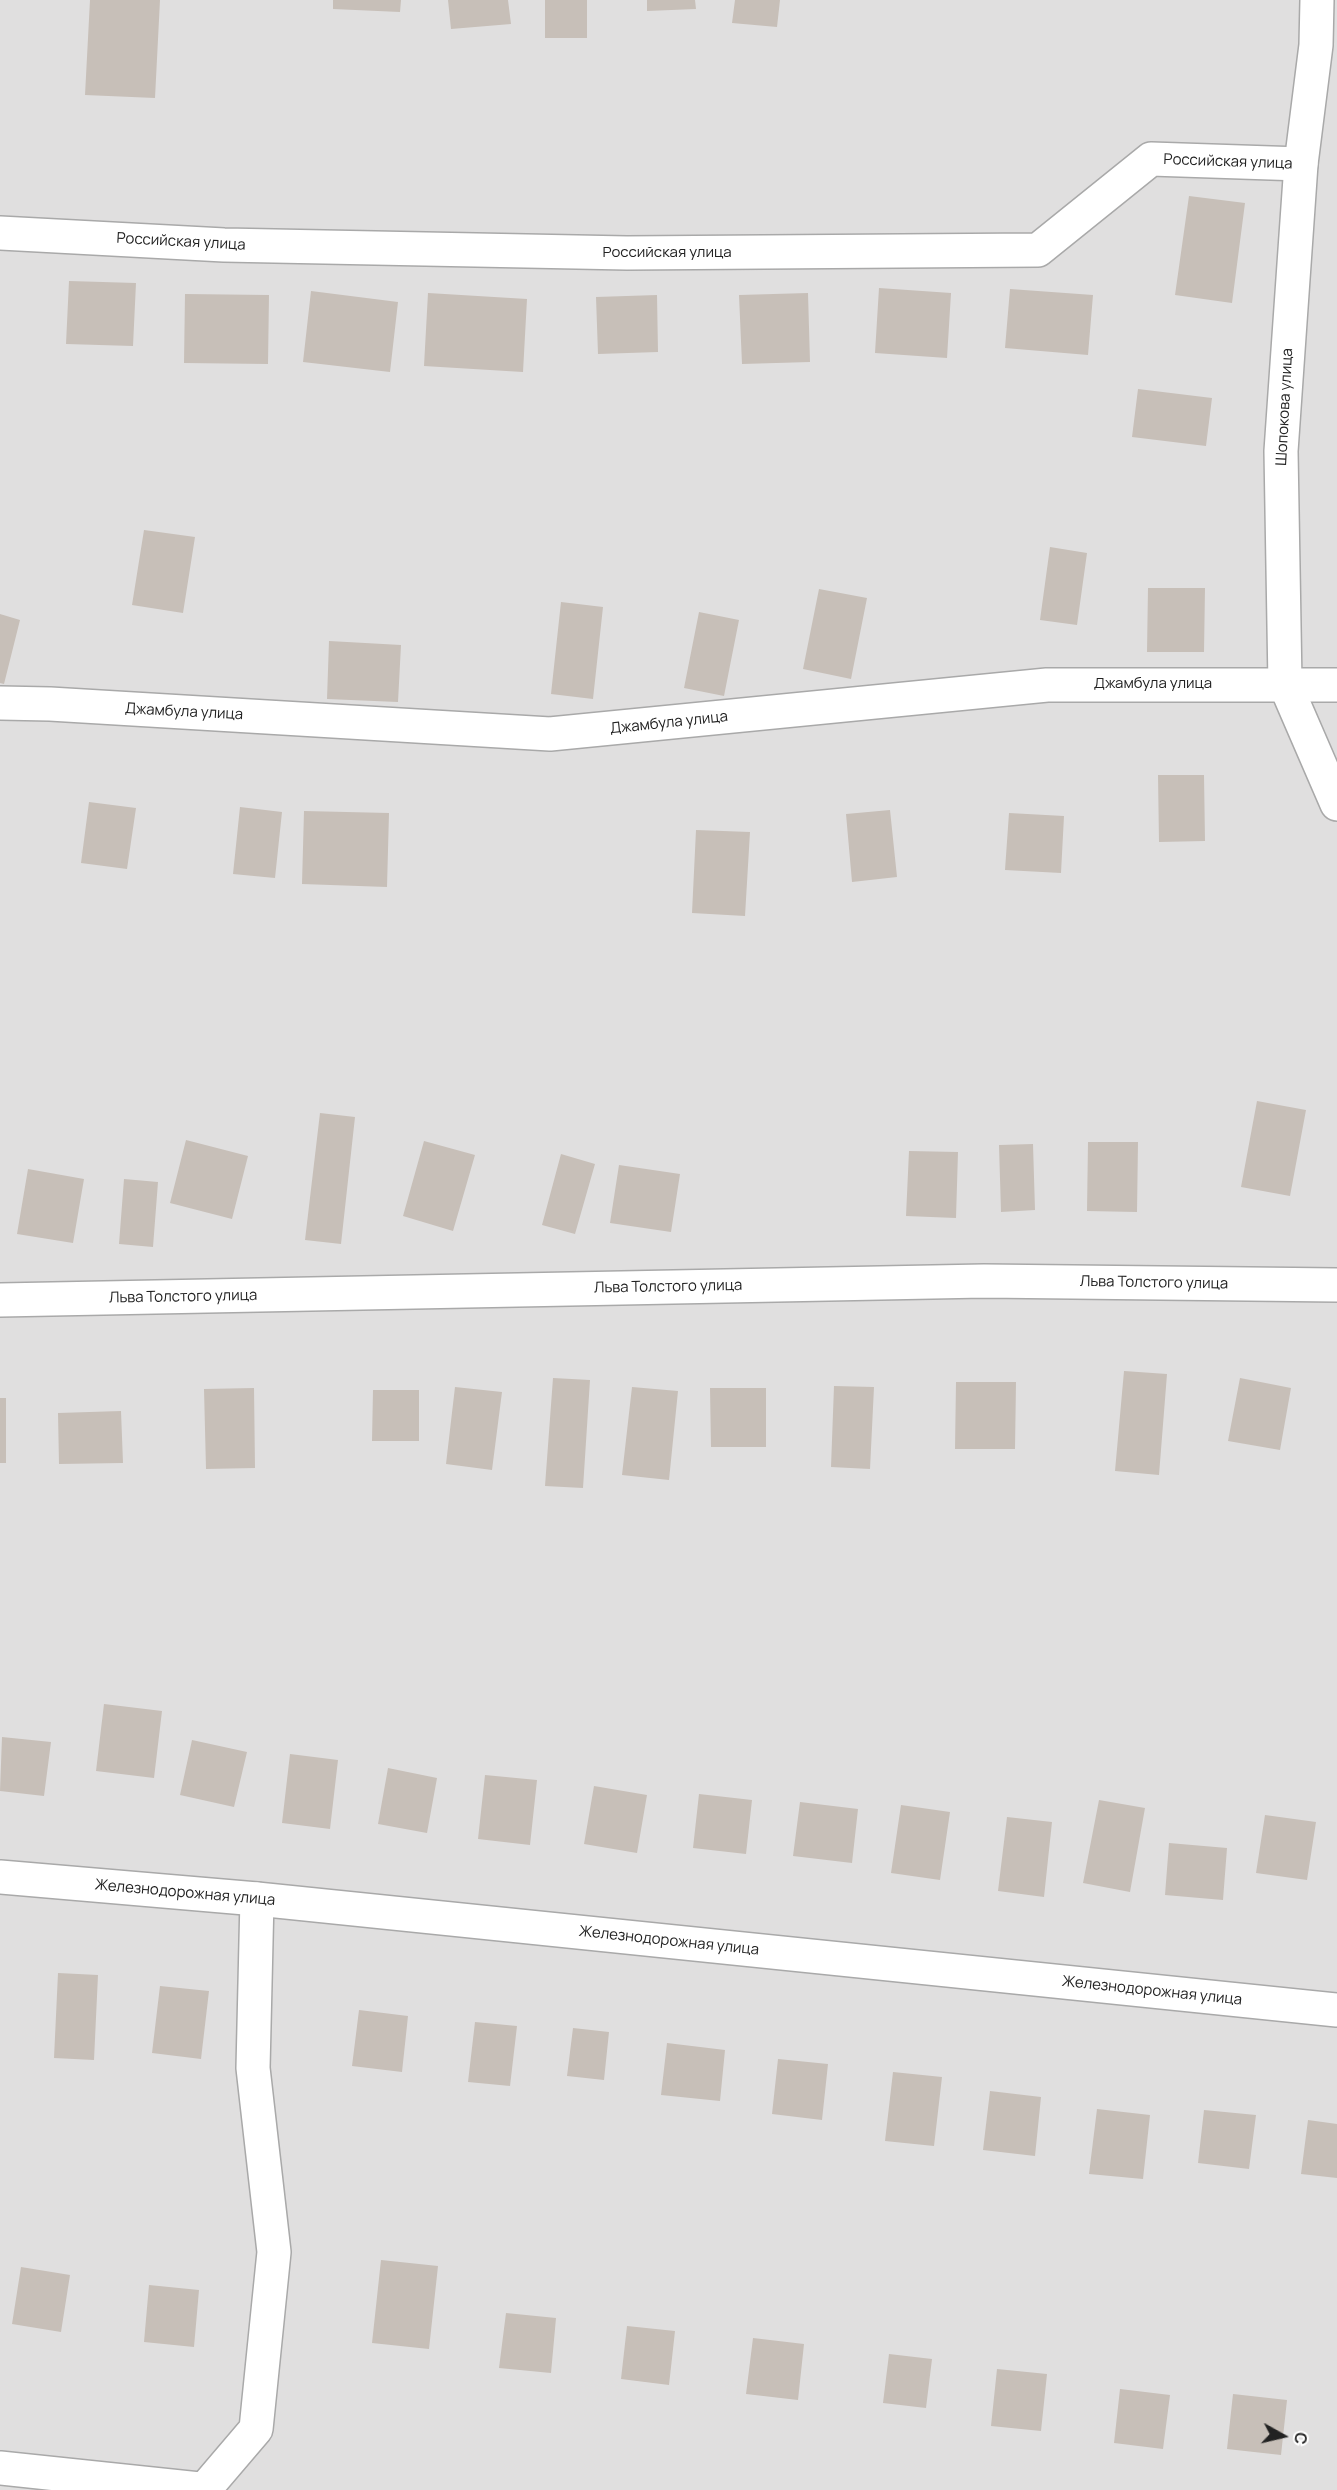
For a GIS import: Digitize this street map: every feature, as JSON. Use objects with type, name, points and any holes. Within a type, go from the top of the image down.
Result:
[{"type":"street","name":"Шопокова улица","points":[[1317,0],[1316,45],[1301,164],[1281,451],[1285,684],[1337,804]]},
{"type":"street","name":"Российская улица","points":[[0,233],[224,245],[627,253],[1038,250],[1151,159],[1301,164]]},
{"type":"street","name":"Джамбула улица","points":[[0,703],[50,704],[550,735],[1047,685],[1337,685]]},
{"type":"street","name":"Льва Толстого улица","points":[[0,1300],[984,1281],[1337,1285]]},
{"type":"street","name":"Железнодорожная улица","points":[[0,1877],[257,1899],[1337,2010]]},
{"type":"street","points":[[204,2490],[255,2428],[274,2252],[254,2068],[257,1899]]},
{"type":"street","points":[[0,2468],[209,2490]]},
{"type":"shaded area","points":[[0,0],[1337,0],[1337,2490],[0,2490]]},
{"type":"building","points":[[90,0],[160,0],[155,98],[85,95]]},
{"type":"building","points":[[333,0],[401,0],[400,12],[333,9]]},
{"type":"building","points":[[448,0],[508,0],[511,24],[451,29]]},
{"type":"building","points":[[545,0],[587,0],[587,38],[545,38]]},
{"type":"building","points":[[647,0],[695,0],[696,9],[647,11]]},
{"type":"building","points":[[735,0],[780,0],[777,27],[732,23]]},
{"type":"building","points":[[1189,196],[1245,203],[1232,303],[1175,295]]},
{"type":"building","points":[[69,281],[136,283],[133,346],[66,344]]},
{"type":"building","points":[[879,288],[951,293],[947,358],[875,353]]},
{"type":"building","points":[[1010,289],[1093,295],[1088,355],[1005,348]]},
{"type":"building","points":[[311,291],[398,302],[390,372],[303,362]]},
{"type":"building","points":[[428,293],[527,299],[523,372],[424,366]]},
{"type":"building","points":[[808,293],[810,362],[742,364],[739,295]]},
{"type":"building","points":[[185,294],[269,295],[268,364],[184,363]]},
{"type":"building","points":[[657,295],[658,352],[598,354],[596,297]]},
{"type":"building","points":[[1138,389],[1212,398],[1206,446],[1132,437]]},
{"type":"building","points":[[144,530],[195,537],[183,613],[132,605]]},
{"type":"building","points":[[1050,547],[1087,553],[1077,625],[1040,620]]},
{"type":"building","points":[[1148,588],[1205,588],[1204,652],[1147,652]]},
{"type":"building","points":[[819,589],[867,598],[851,679],[803,669]]},
{"type":"building","points":[[561,602],[603,607],[593,699],[551,694]]},
{"type":"building","points":[[699,612],[739,620],[724,696],[684,688]]},
{"type":"building","points":[[0,614],[20,620],[4,684],[0,683]]},
{"type":"building","points":[[329,641],[401,645],[398,702],[327,699]]},
{"type":"building","points":[[1158,775],[1204,775],[1205,841],[1159,842]]},
{"type":"building","points":[[89,802],[136,808],[127,869],[81,863]]},
{"type":"building","points":[[240,807],[282,812],[275,878],[233,874]]},
{"type":"building","points":[[890,810],[897,877],[852,882],[846,814]]},
{"type":"building","points":[[304,811],[389,813],[387,887],[302,884]]},
{"type":"building","points":[[1009,813],[1064,816],[1061,873],[1005,870]]},
{"type":"building","points":[[696,830],[750,832],[745,916],[692,913]]},
{"type":"building","points":[[1257,1101],[1306,1110],[1290,1196],[1241,1187]]},
{"type":"building","points":[[320,1113],[355,1117],[341,1244],[305,1240]]},
{"type":"building","points":[[186,1140],[248,1156],[232,1219],[170,1203]]},
{"type":"building","points":[[424,1141],[475,1155],[453,1231],[403,1216]]},
{"type":"building","points":[[1088,1142],[1138,1142],[1137,1212],[1087,1211]]},
{"type":"building","points":[[1033,1144],[1035,1210],[1001,1212],[999,1145]]},
{"type":"building","points":[[909,1151],[958,1152],[956,1218],[906,1216]]},
{"type":"building","points":[[561,1154],[595,1164],[575,1234],[542,1225]]},
{"type":"building","points":[[619,1165],[680,1174],[671,1232],[610,1223]]},
{"type":"building","points":[[28,1169],[84,1179],[73,1243],[17,1234]]},
{"type":"building","points":[[124,1179],[158,1182],[153,1247],[119,1244]]},
{"type":"building","points":[[1124,1371],[1167,1374],[1159,1475],[1115,1471]]},
{"type":"building","points":[[553,1378],[590,1380],[583,1488],[545,1486]]},
{"type":"building","points":[[1240,1378],[1291,1388],[1280,1450],[1228,1441]]},
{"type":"building","points":[[956,1382],[1016,1382],[1015,1449],[955,1449]]},
{"type":"building","points":[[834,1386],[874,1387],[870,1469],[831,1467]]},
{"type":"building","points":[[455,1387],[502,1392],[492,1470],[446,1464]]},
{"type":"building","points":[[632,1387],[678,1391],[669,1480],[622,1475]]},
{"type":"building","points":[[254,1388],[255,1468],[206,1469],[204,1389]]},
{"type":"building","points":[[710,1388],[766,1388],[766,1447],[711,1447]]},
{"type":"building","points":[[373,1390],[419,1390],[419,1441],[372,1441]]},
{"type":"building","points":[[0,1398],[6,1398],[6,1463],[0,1463]]},
{"type":"building","points":[[121,1411],[123,1463],[59,1464],[58,1413]]},
{"type":"building","points":[[104,1704],[162,1711],[154,1778],[96,1771]]},
{"type":"building","points":[[2,1737],[51,1742],[44,1796],[0,1791]]},
{"type":"building","points":[[192,1740],[247,1752],[234,1807],[180,1795]]},
{"type":"building","points":[[290,1754],[338,1760],[330,1829],[282,1823]]},
{"type":"building","points":[[388,1768],[437,1778],[427,1833],[378,1824]]},
{"type":"building","points":[[485,1775],[537,1780],[530,1845],[478,1839]]},
{"type":"building","points":[[594,1786],[647,1795],[637,1853],[584,1844]]},
{"type":"building","points":[[699,1794],[752,1800],[746,1854],[693,1848]]},
{"type":"building","points":[[1099,1800],[1145,1808],[1130,1892],[1083,1883]]},
{"type":"building","points":[[800,1802],[858,1809],[852,1863],[793,1856]]},
{"type":"building","points":[[901,1805],[950,1812],[940,1880],[891,1873]]},
{"type":"building","points":[[1265,1815],[1316,1822],[1307,1880],[1256,1873]]},
{"type":"building","points":[[1007,1817],[1052,1822],[1044,1897],[998,1891]]},
{"type":"building","points":[[1169,1843],[1227,1848],[1223,1900],[1165,1895]]},
{"type":"building","points":[[58,1973],[98,1975],[94,2060],[54,2058]]},
{"type":"building","points":[[160,1986],[209,1991],[201,2059],[152,2053]]},
{"type":"building","points":[[359,2010],[408,2016],[402,2072],[352,2066]]},
{"type":"building","points":[[475,2022],[517,2026],[510,2086],[468,2082]]},
{"type":"building","points":[[573,2028],[609,2032],[604,2080],[567,2076]]},
{"type":"building","points":[[667,2043],[725,2050],[720,2101],[661,2095]]},
{"type":"building","points":[[778,2059],[828,2064],[822,2120],[772,2114]]},
{"type":"building","points":[[893,2072],[942,2077],[934,2146],[885,2141]]},
{"type":"building","points":[[990,2091],[1041,2097],[1035,2156],[983,2150]]},
{"type":"building","points":[[1097,2109],[1150,2115],[1143,2179],[1089,2174]]},
{"type":"building","points":[[1204,2110],[1256,2115],[1249,2169],[1198,2163]]},
{"type":"building","points":[[1308,2120],[1337,2124],[1337,2178],[1301,2174]]},
{"type":"building","points":[[381,2260],[438,2266],[429,2349],[372,2343]]},
{"type":"building","points":[[21,2267],[70,2275],[61,2332],[12,2324]]},
{"type":"building","points":[[149,2285],[199,2290],[194,2347],[144,2342]]},
{"type":"building","points":[[506,2313],[556,2318],[551,2373],[499,2368]]},
{"type":"building","points":[[627,2326],[675,2331],[669,2385],[621,2379]]},
{"type":"building","points":[[753,2338],[804,2344],[798,2400],[746,2394]]},
{"type":"building","points":[[889,2354],[932,2359],[926,2408],[883,2403]]},
{"type":"building","points":[[997,2369],[1047,2374],[1041,2431],[991,2426]]},
{"type":"building","points":[[1120,2389],[1170,2395],[1163,2449],[1114,2443]]},
{"type":"building","points":[[1233,2394],[1287,2400],[1281,2455],[1227,2449]]}]
